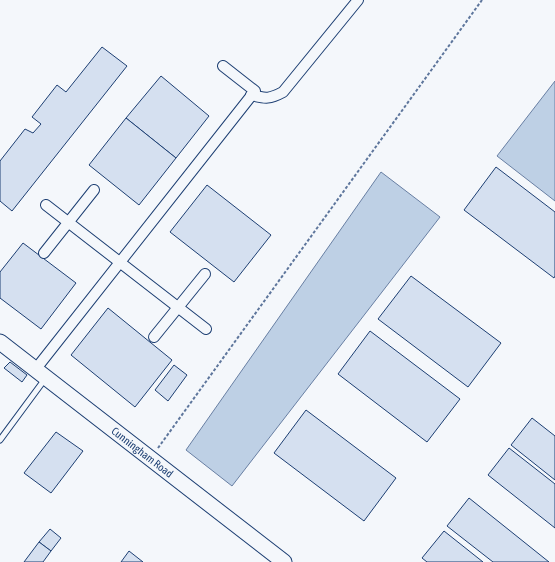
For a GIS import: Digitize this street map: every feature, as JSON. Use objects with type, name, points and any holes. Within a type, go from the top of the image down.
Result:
[{"type":"street","points":[[251,96],[258,98],[272,98],[283,92],[358,0]]},
{"type":"street","points":[[41,374],[120,262],[255,91],[223,66]]},
{"type":"street","points":[[44,254],[94,190]]},
{"type":"street","points":[[46,205],[206,329]]},
{"type":"street","points":[[154,338],[205,274]]},
{"type":"street","name":"Cunningham Road","points":[[0,342],[284,562]]},
{"type":"lane","points":[[0,440],[41,374]]},
{"type":"path","points":[[150,458],[482,0]]},
{"type":"water","points":[[555,81],[555,201],[497,156]]},
{"type":"water","points":[[381,172],[440,217],[232,486],[186,450]]},
{"type":"building","points":[[102,47],[127,66],[12,211],[0,201],[0,161],[25,129],[33,133],[41,124],[32,117],[57,85],[66,92]]},
{"type":"building","points":[[161,76],[209,116],[176,158],[126,118]]},
{"type":"building","points":[[126,118],[176,158],[139,205],[89,165]]},
{"type":"building","points":[[496,167],[555,212],[554,278],[464,210]]},
{"type":"building","points":[[207,185],[271,235],[234,282],[170,232]]},
{"type":"building","points":[[23,243],[76,283],[41,329],[0,298],[0,272]]},
{"type":"building","points":[[411,276],[501,343],[468,387],[378,319]]},
{"type":"building","points":[[108,308],[172,360],[135,407],[71,355]]},
{"type":"building","points":[[370,331],[460,399],[427,442],[338,374]]},
{"type":"building","points":[[10,362],[27,375],[22,382],[4,368]]},
{"type":"building","points":[[174,365],[187,375],[168,401],[155,390]]},
{"type":"building","points":[[306,410],[396,478],[364,521],[274,453]]},
{"type":"building","points":[[532,418],[555,436],[555,480],[511,445]]},
{"type":"building","points":[[56,432],[83,451],[51,493],[24,473]]},
{"type":"building","points":[[509,448],[555,484],[555,528],[488,475]]},
{"type":"building","points":[[469,498],[549,562],[493,562],[447,526]]},
{"type":"building","points":[[50,529],[61,538],[51,551],[39,542]]},
{"type":"building","points":[[444,531],[483,562],[427,562],[422,558]]},
{"type":"building","points":[[39,542],[51,551],[43,562],[24,562]]},
{"type":"building","points":[[129,551],[143,562],[121,562]]}]
